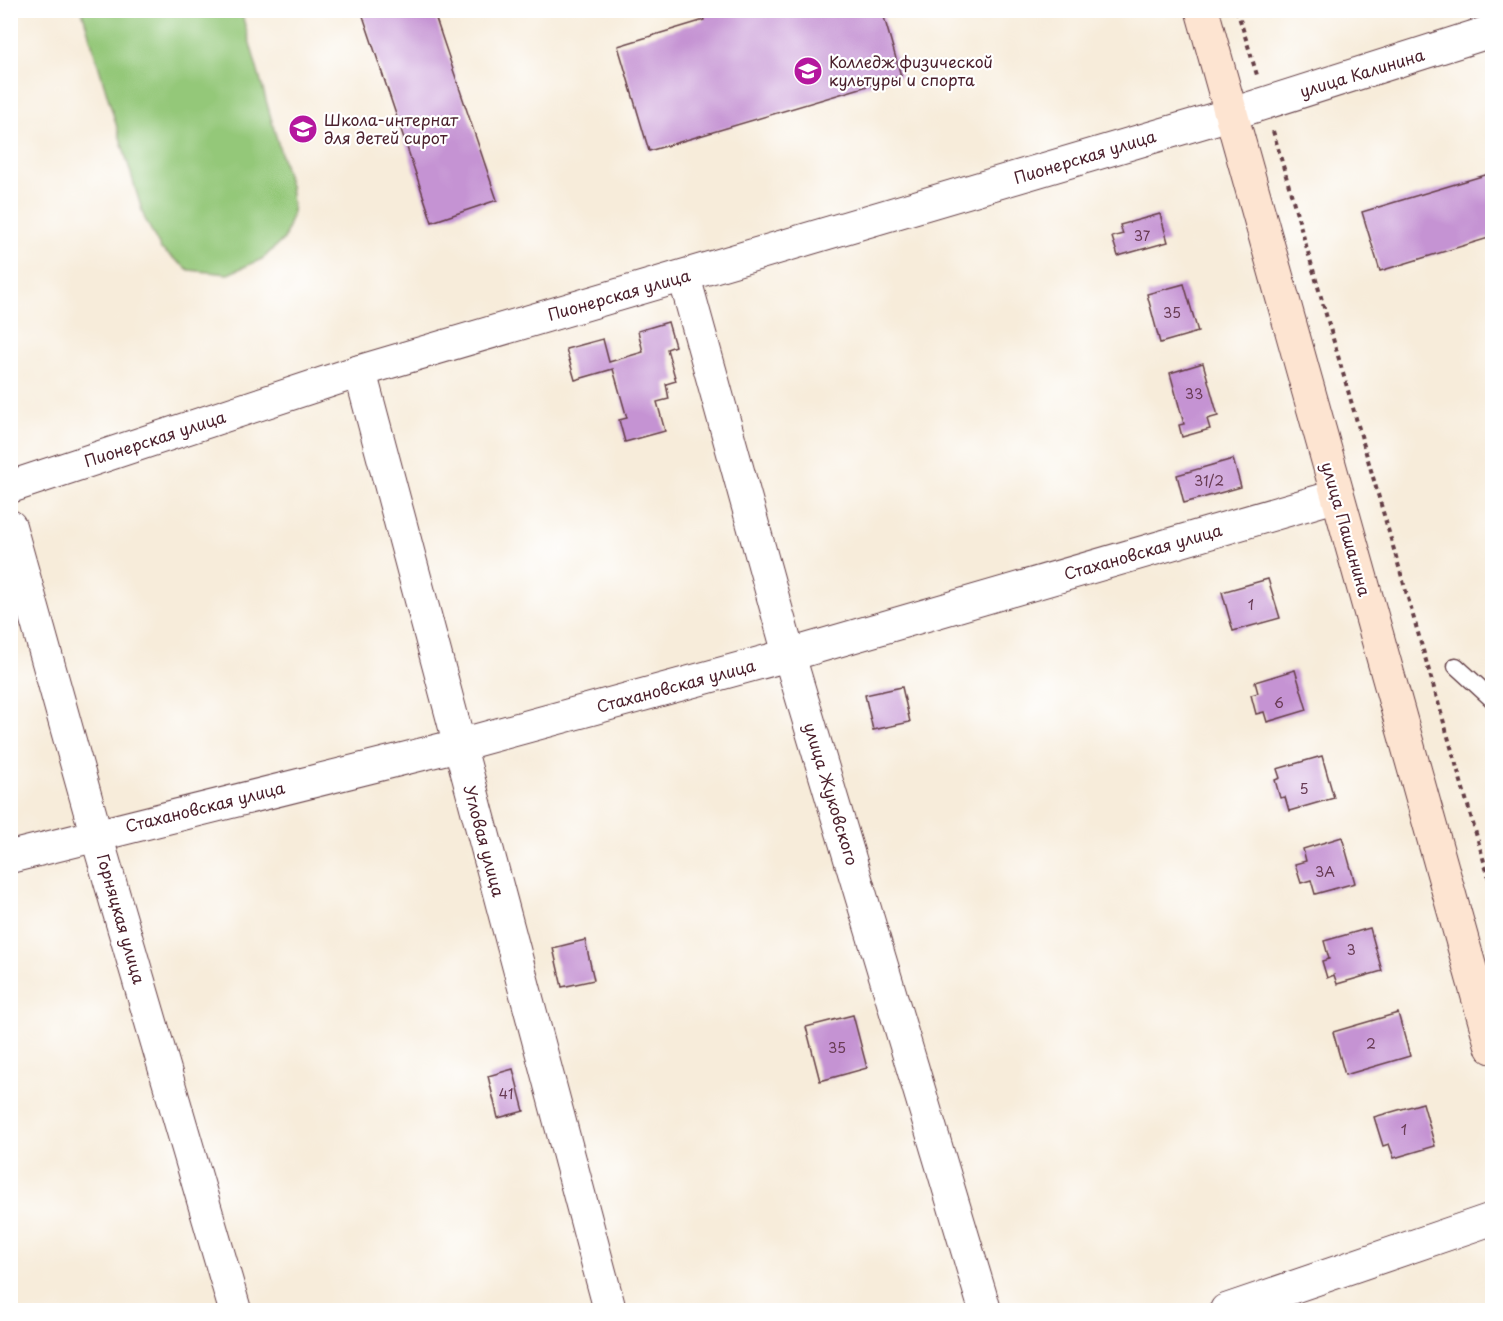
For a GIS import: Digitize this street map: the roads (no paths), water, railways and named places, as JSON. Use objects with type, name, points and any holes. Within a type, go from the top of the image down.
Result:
[{"type":"main road","name":"улица Пашанина","points":[[1202,10],[1336,496],[1492,1047]]},
{"type":"street","name":"улица Калинина","points":[[1231,114],[1492,32]]},
{"type":"street","name":"Пионерская улица","points":[[10,487],[360,371],[1231,114]]},
{"type":"street","name":"улица Жуковского","points":[[684,276],[789,655],[985,1311]]},
{"type":"street","name":"Угловая улица","points":[[360,371],[610,1311]]},
{"type":"street","name":"Стахановская улица","points":[[10,857],[459,745],[789,655],[1336,496]]},
{"type":"street","name":"Горняцкая улица","points":[[10,526],[96,834],[235,1311]]},
{"type":"street","points":[[1226,1311],[1492,1219]]},
{"type":"lane","points":[[1456,666],[1492,699]]},
{"type":"place","name":"Колледж физической культуры и спорта","points":[[808,71]]},
{"type":"place","name":"Школа-интернат для детей сирот","points":[[303,129]]}]
